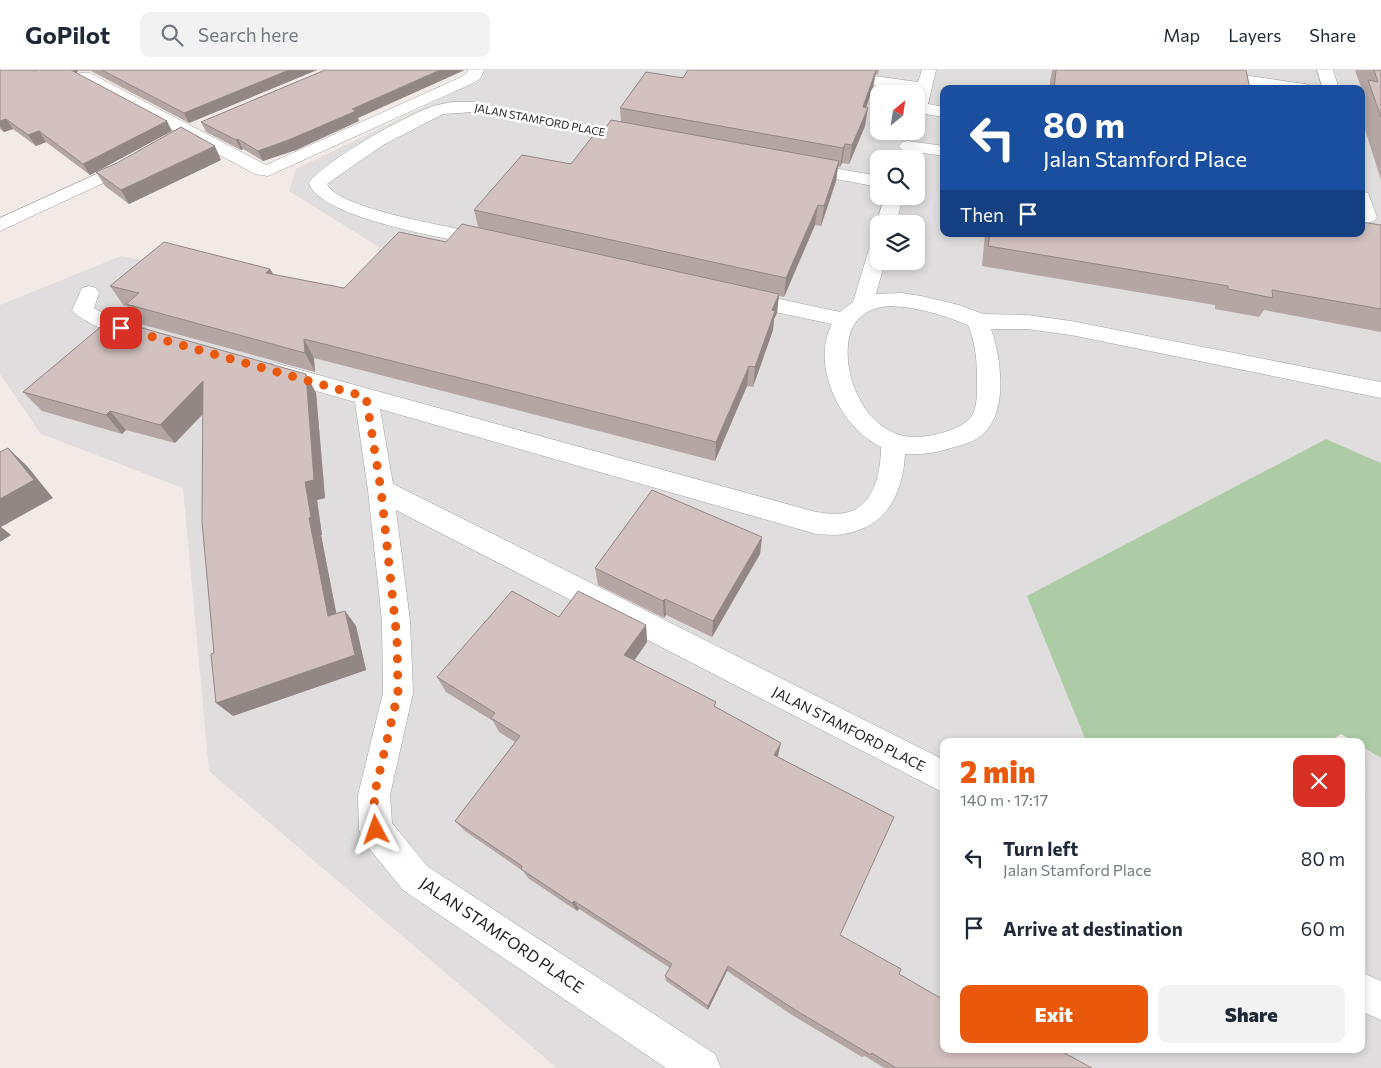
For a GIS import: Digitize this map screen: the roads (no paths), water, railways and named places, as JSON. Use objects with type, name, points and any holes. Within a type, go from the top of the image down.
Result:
[{"type":"street","points":[[84,76],[261,170],[268,171],[465,81],[474,76],[476,70]]},
{"type":"street","points":[[796,70],[904,85]]},
{"type":"street","points":[[925,88],[930,70]]},
{"type":"street","points":[[1176,70],[1278,85]]},
{"type":"street","points":[[1325,70],[1330,85]]},
{"type":"street","name":"JALAN STAMFORD PLACE","points":[[508,245],[383,217],[342,204],[320,190],[318,183],[324,176],[377,141],[438,110],[454,107],[473,107],[652,141]]},
{"type":"street","points":[[925,113],[940,112]]},
{"type":"street","points":[[173,140],[207,124]]},
{"type":"street","points":[[909,145],[940,150]]},
{"type":"street","points":[[0,225],[109,176],[149,154]]},
{"type":"street","points":[[785,165],[870,180]]},
{"type":"street","points":[[863,304],[873,270]]},
{"type":"street","points":[[89,293],[84,310],[96,319],[159,339]]},
{"type":"street","points":[[730,295],[845,320]]},
{"type":"street","points":[[977,321],[985,338],[988,384],[988,403],[978,426],[965,434],[930,445],[913,446],[893,442],[874,432],[847,397],[838,374],[835,356],[838,338],[845,320],[852,311],[863,304],[880,300],[901,300],[940,307],[977,321],[1029,322],[1097,333],[1381,390]]},
{"type":"street","points":[[253,365],[816,523],[844,524],[866,517],[882,498],[891,480],[894,456],[893,442]]},
{"type":"street","name":"JALAN STAMFORD PLACE","points":[[366,397],[381,490],[396,622],[398,693],[374,796],[376,830],[415,878],[701,1068]]},
{"type":"street","name":"JALAN STAMFORD PLACE","points":[[381,490],[940,776]]},
{"type":"street","points":[[1365,993],[1381,1001]]}]
